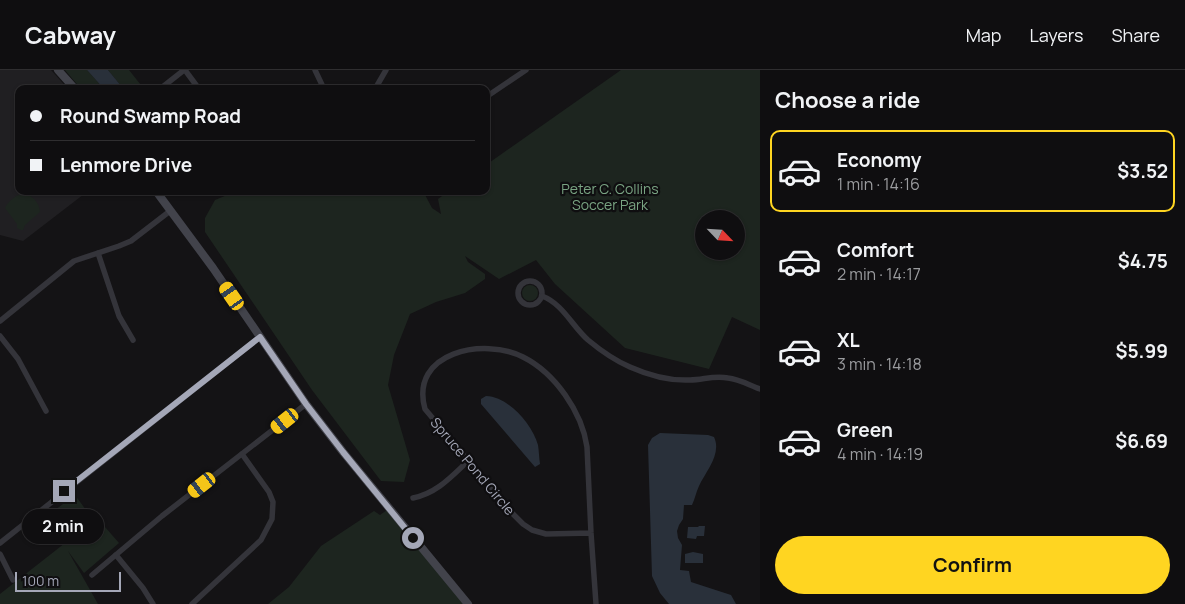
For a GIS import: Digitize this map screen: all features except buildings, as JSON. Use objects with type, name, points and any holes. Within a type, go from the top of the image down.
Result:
[{"type":"main road","points":[[58,70],[71,85]]},
{"type":"main road","points":[[159,195],[213,268],[306,404],[372,490],[468,604]]},
{"type":"street","points":[[165,85],[184,70],[196,85]]},
{"type":"street","points":[[315,70],[322,85]]},
{"type":"street","points":[[377,85],[386,70]]},
{"type":"street","points":[[490,94],[526,70]]},
{"type":"street","points":[[0,321],[74,261],[131,241],[170,211]]},
{"type":"street","points":[[98,253],[119,316],[133,340]]},
{"type":"street","points":[[526,281],[534,281],[540,285],[542,296],[538,302],[530,305],[520,300],[519,289],[526,281]]},
{"type":"street","points":[[542,296],[552,300],[588,340],[631,368],[678,380],[726,377],[760,389]]},
{"type":"street","points":[[0,336],[18,359],[46,410]]},
{"type":"street","points":[[0,543],[260,337]]},
{"type":"street","name":"Spruce Pond Circle","points":[[591,533],[546,534],[532,530],[513,514],[426,409],[422,398],[422,387],[426,376],[433,367],[444,359],[472,349],[506,350],[522,356],[547,374],[571,404],[581,422],[588,447],[596,604]]},
{"type":"street","points":[[92,575],[162,516],[306,404]]},
{"type":"street","points":[[192,604],[261,540],[272,520],[273,508],[270,492],[242,454]]},
{"type":"street","points":[[413,498],[425,496],[440,488],[468,461]]},
{"type":"street","points":[[0,554],[13,580]]},
{"type":"street","points":[[116,555],[143,588],[153,604]]},
{"type":"shaded area","points":[[0,70],[51,70],[64,85],[15,85],[15,195],[83,195],[23,241],[0,235]]},
{"type":"shaded area","points":[[87,70],[108,70],[120,85],[100,85]]},
{"type":"shaded area","points":[[486,396],[503,401],[511,406],[525,421],[538,445],[540,464],[535,467],[481,404],[481,399]]},
{"type":"shaded area","points":[[660,433],[708,435],[714,437],[716,443],[715,456],[699,486],[692,505],[684,505],[683,519],[677,531],[682,545],[680,570],[689,571],[691,582],[731,595],[736,604],[669,604],[660,593],[652,576],[648,445],[652,438]]},
{"type":"shaded area","points":[[705,526],[704,536],[697,536],[696,539],[687,538],[688,527]]},
{"type":"shaded area","points":[[693,552],[703,554],[703,563],[685,563],[685,554]]},
{"type":"green space","points":[[65,70],[87,70],[100,85],[78,85]]},
{"type":"green space","points":[[108,70],[129,70],[141,85],[120,85]]},
{"type":"green space","name":"Peter C. Collins Soccer Park","points":[[621,70],[760,70],[760,330],[732,317],[709,369],[625,348],[555,284],[536,260],[499,279],[465,256],[468,262],[485,274],[485,279],[465,293],[436,302],[410,314],[394,355],[388,385],[410,460],[404,482],[381,481],[312,390],[205,232],[205,218],[215,200],[227,195],[425,195],[432,208],[441,214],[438,199],[444,195],[490,195],[490,162]]},
{"type":"green space","points":[[19,195],[28,195],[39,206],[40,212],[25,225],[23,230],[17,228],[17,224],[5,208]]},
{"type":"green space","points":[[530,285],[536,287],[538,293],[536,299],[530,301],[524,299],[522,293],[524,287]]},
{"type":"green space","points":[[75,495],[94,521],[98,519],[119,543],[84,573],[68,551],[98,604],[0,604],[0,594],[74,536],[55,510]]},
{"type":"green space","points":[[387,510],[468,604],[268,604],[289,587],[321,546],[374,511],[380,515]]},
{"type":"route","points":[[64,491],[260,337],[306,404],[372,490],[413,538]]}]
